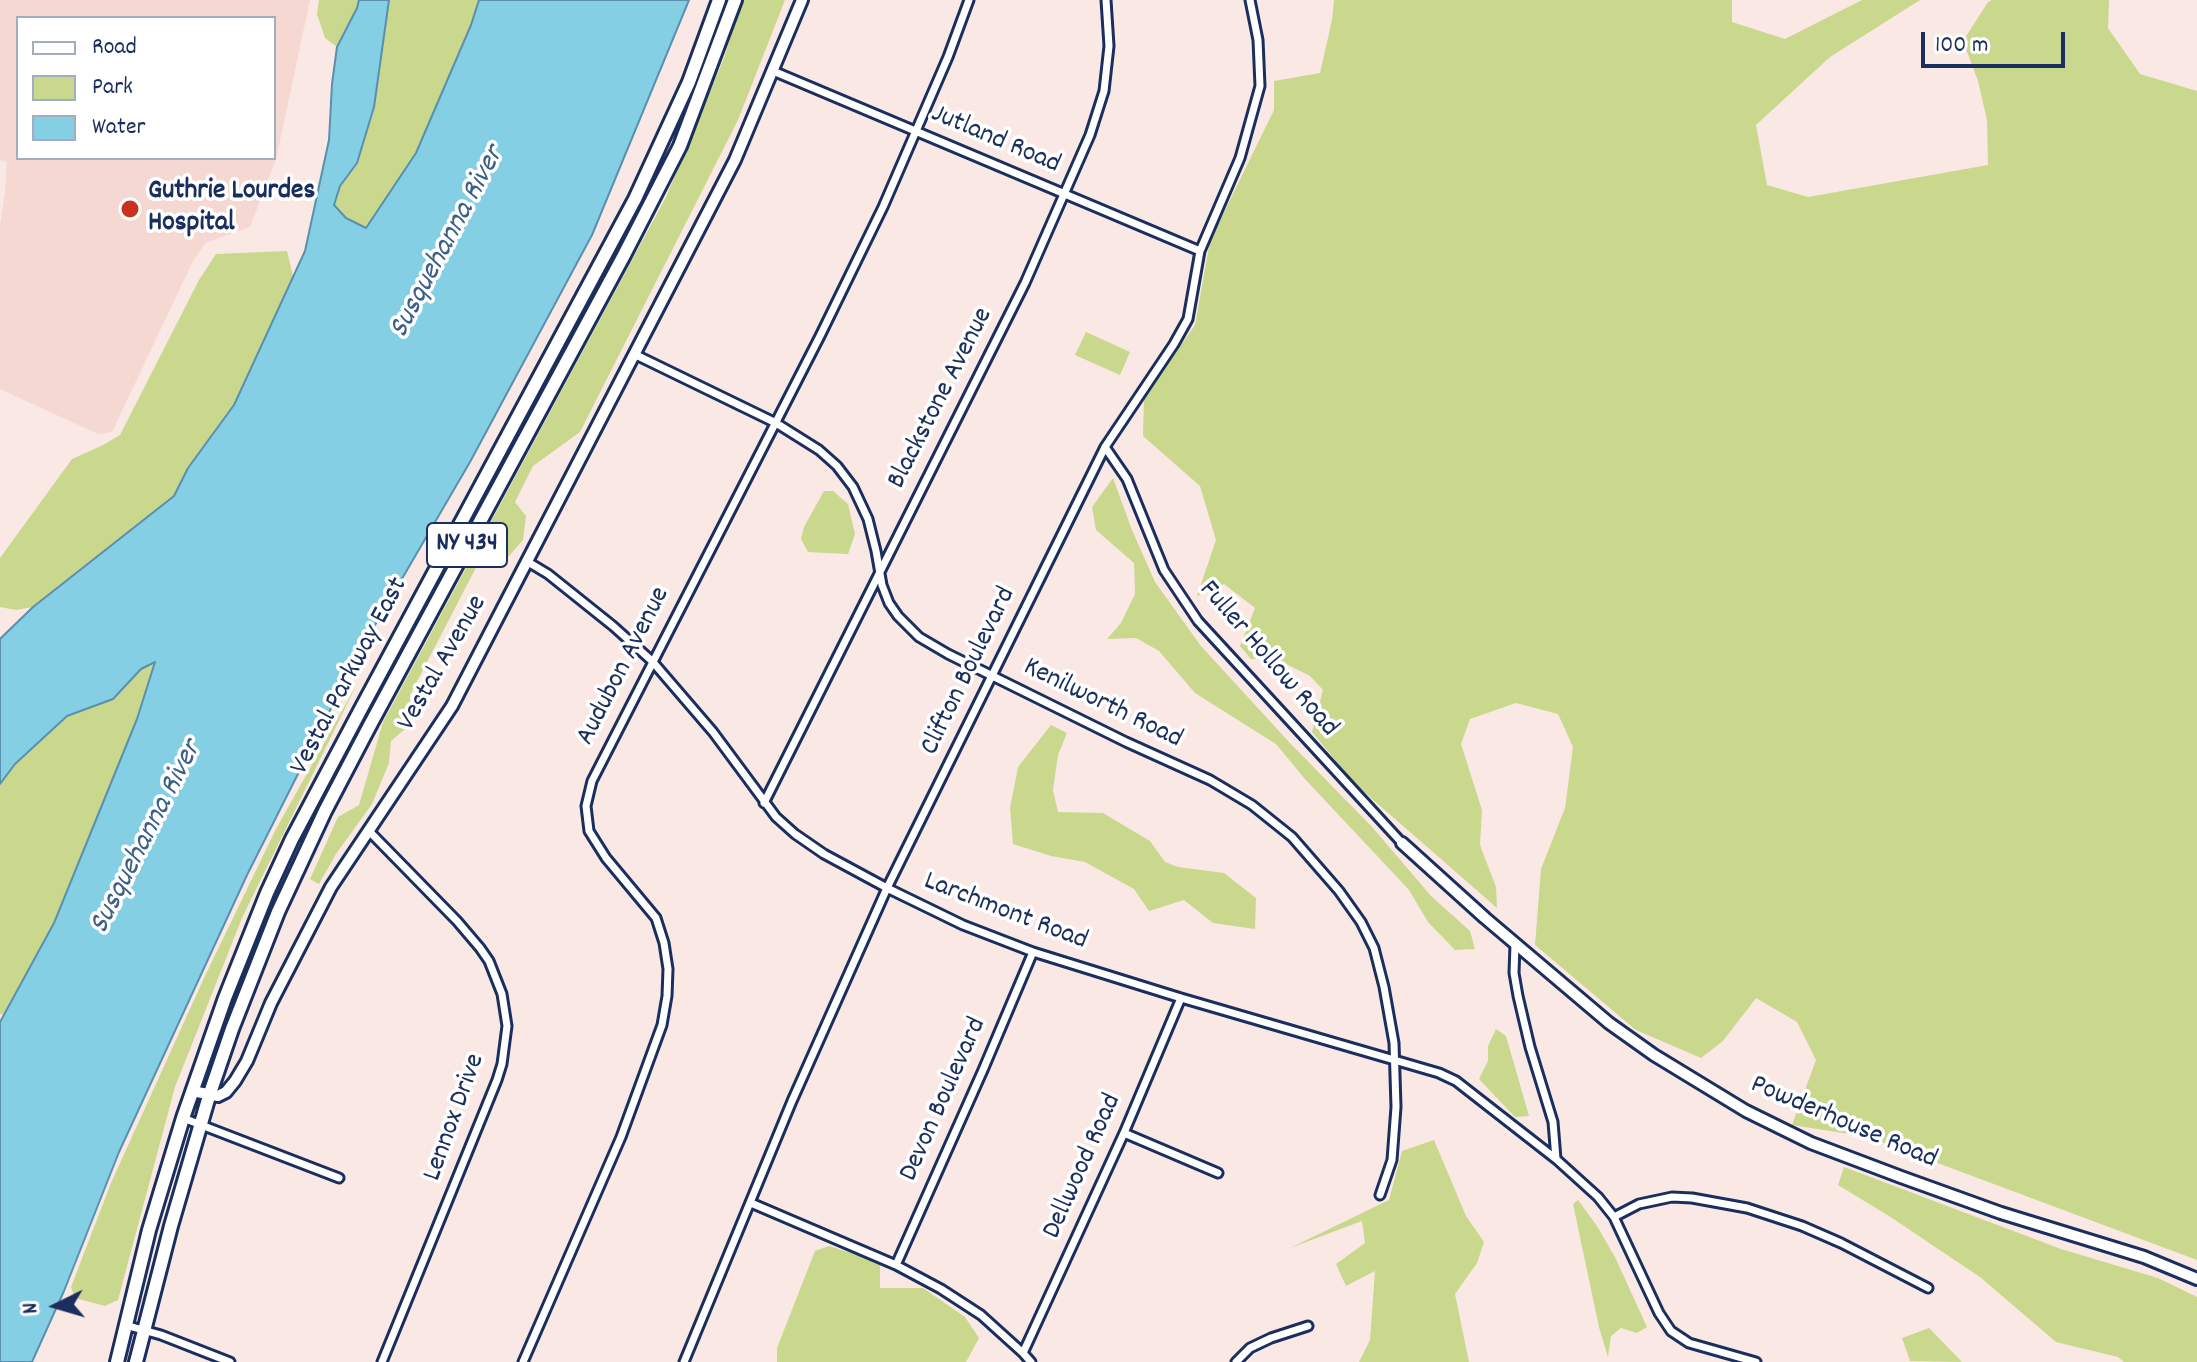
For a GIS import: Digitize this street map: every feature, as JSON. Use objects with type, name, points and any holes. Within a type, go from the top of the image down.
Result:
[{"type":"main road","name":"Vestal Parkway East","points":[[117,1362],[149,1230],[183,1118],[244,946],[292,839],[635,199],[689,82],[719,0]]},
{"type":"main road","name":"Vestal Parkway East","points":[[136,1362],[209,1096],[253,973],[312,838],[673,160],[735,0]]},
{"type":"street","name":"Vestal Avenue","points":[[209,1096],[222,1095],[240,1074],[314,917],[348,859],[452,706],[735,160],[802,0]]},
{"type":"street","name":"Audubon Avenue","points":[[523,1362],[621,1137],[662,1025],[668,969],[660,928],[649,908],[595,842],[586,817],[592,781],[883,207],[969,0]]},
{"type":"street","name":"Blackstone Avenue","points":[[764,803],[1025,283],[1093,126],[1104,91],[1109,46],[1106,0]]},
{"type":"street","name":"Clifton Boulevard","points":[[684,1362],[792,1101],[887,888],[1105,447],[1188,319],[1200,251],[1240,158],[1260,86],[1258,40],[1250,0]]},
{"type":"street","name":"Jutland Road","points":[[773,71],[1200,251]]},
{"type":"street","name":"Kenilworth Road","points":[[636,355],[776,423],[819,450],[844,474],[868,519],[882,585],[889,603],[909,629],[948,654],[1210,780],[1252,805],[1292,837],[1339,891],[1361,922],[1374,948],[1384,987],[1394,1043],[1394,1148],[1380,1195]]},
{"type":"street","name":"Fuller Hollow Road","points":[[1105,447],[1127,479],[1164,570],[1198,621],[1402,843]]},
{"type":"street","name":"Larchmont Road","points":[[528,562],[548,574],[652,661],[713,732],[764,803],[806,843],[963,925],[1033,952],[1439,1073],[1456,1081],[1556,1159],[1598,1197],[1614,1217],[1659,1313],[1671,1331],[1689,1343],[1756,1362]]},
{"type":"street","name":"Lennox Drive","points":[[368,830],[480,948],[489,961],[502,994],[507,1026],[506,1045],[497,1080],[382,1362]]},
{"type":"street","name":"Powderhouse Road","points":[[1402,843],[1515,943],[1636,1043],[1761,1120],[1811,1143],[1951,1195],[2144,1257],[2197,1279]]},
{"type":"street","points":[[1515,943],[1514,973],[1518,996],[1553,1122],[1556,1159]]},
{"type":"street","name":"Devon Boulevard","points":[[896,1265],[1033,952]]},
{"type":"street","name":"Dellwood Road","points":[[1023,1353],[1124,1133],[1181,998]]},
{"type":"street","points":[[192,1091],[209,1096]]},
{"type":"street","points":[[183,1118],[339,1178]]},
{"type":"street","points":[[1124,1133],[1218,1173]]},
{"type":"street","points":[[1614,1217],[1639,1204],[1672,1197],[1747,1208],[1815,1231],[1928,1288]]},
{"type":"street","points":[[751,1203],[896,1265],[941,1289],[981,1315],[1031,1362]]},
{"type":"street","points":[[125,1325],[144,1329],[230,1362]]},
{"type":"street","points":[[1236,1362],[1250,1348],[1308,1326]]},
{"type":"shaded area","name":"Guthrie Lourdes Hospital","points":[[0,0],[310,0],[276,159],[276,16],[16,16],[16,160],[276,160],[250,227],[205,243],[193,261],[112,432],[98,434],[0,389],[0,225],[7,162],[0,160]]},
{"type":"green space","points":[[319,0],[359,0],[337,47],[325,38],[317,14]]},
{"type":"green space","points":[[389,0],[479,0],[416,153],[366,228],[346,218],[334,205],[340,186],[357,163],[374,107]]},
{"type":"green space","points":[[742,0],[785,0],[738,120],[580,432],[533,466],[515,502],[526,516],[523,540],[508,557],[482,556],[410,695],[411,724],[391,741],[389,763],[372,804],[319,884],[310,879],[338,817],[359,805],[383,722],[666,197],[724,58]]},
{"type":"green space","points":[[1334,0],[1732,0],[1732,22],[1785,39],[1862,0],[1920,0],[1830,57],[1756,125],[1767,185],[1808,197],[1988,165],[1987,120],[1978,81],[1963,41],[1992,0],[2109,0],[2108,28],[2140,74],[2197,91],[2197,1260],[1868,1137],[1792,1125],[1816,1060],[1797,1022],[1756,998],[1723,1041],[1701,1058],[1636,1030],[1535,945],[1541,869],[1565,808],[1573,747],[1558,714],[1516,703],[1470,719],[1461,744],[1482,810],[1480,845],[1496,887],[1497,908],[1355,784],[1312,732],[1323,690],[1310,676],[1276,659],[1251,659],[1240,646],[1255,608],[1224,584],[1197,596],[1216,540],[1200,486],[1143,436],[1144,398],[1195,325],[1210,241],[1274,110],[1274,81],[1320,73]]},
{"type":"green space","points":[[287,251],[293,276],[234,405],[188,468],[174,496],[33,607],[16,610],[0,607],[0,558],[72,459],[120,435],[199,280],[216,254]]},
{"type":"green space","points":[[1086,332],[1130,352],[1120,375],[1075,355]]},
{"type":"green space","points":[[1113,478],[1155,582],[1201,646],[1373,828],[1431,896],[1470,931],[1475,949],[1455,950],[1428,922],[1409,890],[1276,744],[1195,693],[1159,651],[1136,638],[1107,639],[1121,623],[1135,594],[1134,563],[1096,530],[1092,507]]},
{"type":"green space","points":[[824,491],[833,491],[848,504],[855,534],[848,554],[808,552],[801,539],[804,527]]},
{"type":"green space","points":[[155,661],[137,719],[54,923],[4,1015],[0,1014],[0,784],[15,764],[67,716],[113,699],[141,669]]},
{"type":"green space","points":[[357,684],[242,918],[175,1087],[118,1300],[105,1306],[75,1298],[71,1287],[111,1183],[204,978],[276,829]]},
{"type":"green space","points":[[1051,725],[1067,733],[1058,755],[1053,790],[1058,812],[1103,813],[1150,841],[1165,862],[1178,867],[1224,873],[1256,898],[1255,929],[1213,923],[1184,900],[1149,911],[1134,889],[1085,862],[1051,856],[1013,844],[1010,808],[1018,767]]},
{"type":"green space","points":[[1496,1029],[1506,1036],[1529,1116],[1515,1117],[1479,1079],[1488,1061],[1488,1046]]},
{"type":"green space","points":[[1434,1140],[1466,1216],[1484,1242],[1477,1263],[1455,1294],[1469,1362],[1359,1362],[1370,1340],[1375,1271],[1346,1286],[1336,1264],[1365,1243],[1362,1221],[1290,1248],[1389,1200],[1402,1151]]},
{"type":"green space","points":[[1844,1167],[2061,1249],[2158,1278],[2197,1297],[2197,1362],[2124,1362],[2118,1357],[2056,1342],[1980,1277],[1838,1185]]},
{"type":"green space","points":[[1578,1200],[1615,1257],[1647,1327],[1637,1333],[1621,1328],[1611,1336],[1608,1357],[1573,1204]]},
{"type":"green space","points":[[829,1246],[880,1262],[880,1288],[923,1288],[965,1317],[979,1338],[966,1362],[777,1362],[777,1348],[815,1251]]},
{"type":"green space","points":[[1929,1328],[1962,1362],[1910,1361],[1902,1338]]},
{"type":"water","name":"Susquehanna River","points":[[359,0],[389,0],[374,107],[357,163],[340,186],[334,205],[346,218],[366,228],[416,153],[479,0],[689,0],[592,235],[470,462],[361,649],[247,875],[119,1152],[32,1362],[0,1362],[0,1022],[54,923],[137,719],[155,662],[141,669],[113,699],[67,716],[15,764],[0,784],[0,639],[33,607],[174,496],[188,468],[234,405],[305,251],[329,140],[337,47]]},
{"type":"place","name":"Guthrie Lourdes Hospital","points":[[130,209]]}]
